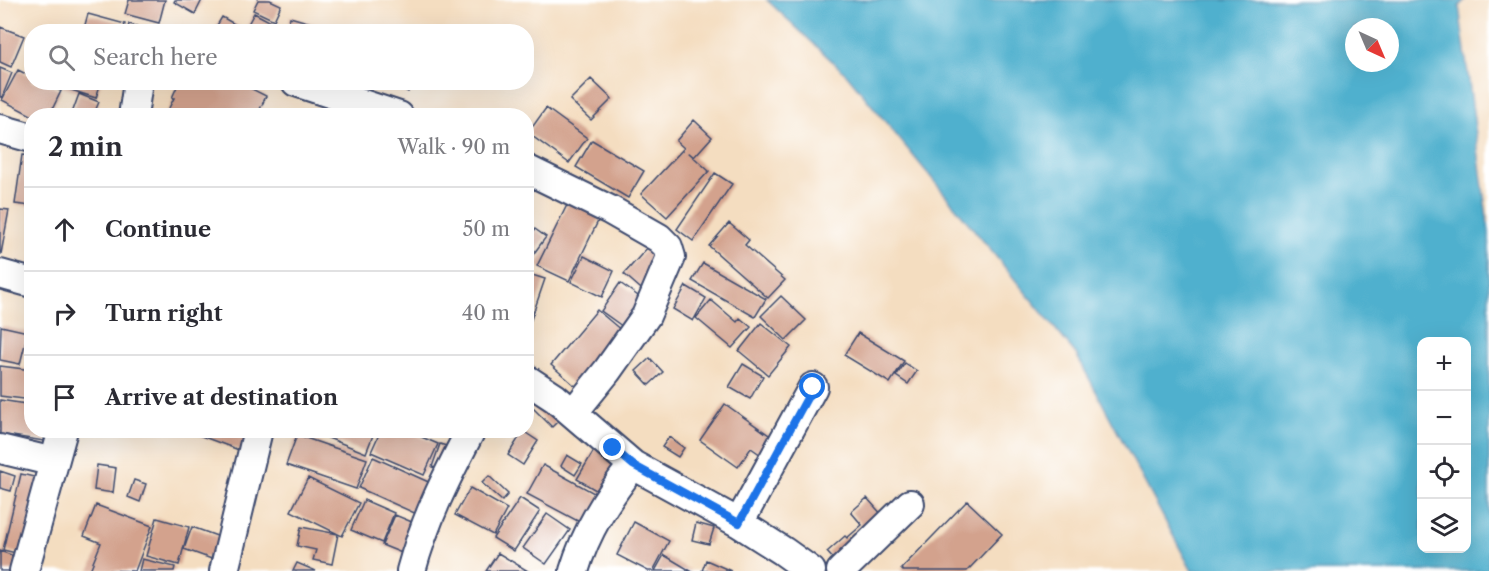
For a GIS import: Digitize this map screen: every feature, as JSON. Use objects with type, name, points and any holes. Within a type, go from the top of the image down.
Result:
[{"type":"street","points":[[134,108],[137,90]]},
{"type":"street","points":[[320,90],[375,108]]},
{"type":"street","points":[[0,129],[24,136]]},
{"type":"street","points":[[534,174],[610,210],[659,238],[668,247],[671,257],[646,316],[607,371],[573,413]]},
{"type":"street","points":[[0,274],[24,281]]},
{"type":"street","points":[[534,384],[555,398],[633,465],[739,523],[811,571]]},
{"type":"street","points":[[739,523],[813,387]]},
{"type":"street","points":[[24,571],[61,438]]},
{"type":"street","points":[[224,571],[256,438]]},
{"type":"street","points":[[411,571],[418,542],[435,499],[467,438]]},
{"type":"street","points":[[0,449],[54,462]]},
{"type":"street","points":[[574,571],[595,519],[610,494],[633,465]]},
{"type":"street","points":[[841,571],[910,504]]},
{"type":"water","points":[[767,0],[1465,0],[1459,6],[1489,233],[1489,571],[1192,571],[1076,354],[847,75]]},
{"type":"building","points":[[129,0],[165,0],[159,23],[125,14]]},
{"type":"building","points":[[175,0],[202,0],[195,14],[174,2]]},
{"type":"building","points":[[258,0],[270,0],[281,5],[274,20],[253,10]]},
{"type":"building","points":[[254,13],[275,24],[248,24]]},
{"type":"building","points":[[88,14],[125,24],[85,24]]},
{"type":"building","points":[[222,17],[234,24],[218,24]]},
{"type":"building","points":[[290,17],[314,24],[288,24]]},
{"type":"building","points":[[0,27],[24,36],[11,67],[0,62]]},
{"type":"building","points":[[0,68],[12,73],[2,97],[0,97]]},
{"type":"building","points":[[18,70],[24,73],[24,90],[61,91],[53,108],[24,108],[24,111],[2,100]]},
{"type":"building","points":[[591,79],[612,99],[591,120],[570,100]]},
{"type":"building","points":[[71,90],[98,90],[96,98]]},
{"type":"building","points":[[176,90],[254,90],[266,96],[261,108],[169,108],[174,98],[172,98]]},
{"type":"building","points":[[79,94],[99,102],[96,108],[74,108]]},
{"type":"building","points":[[546,108],[587,138],[569,163],[534,137],[534,125]]},
{"type":"building","points":[[694,120],[712,137],[694,157],[688,152],[709,171],[667,217],[641,194],[684,148],[676,141]]},
{"type":"building","points":[[592,140],[644,171],[628,198],[576,167]]},
{"type":"building","points":[[22,155],[24,155],[24,205],[15,204]]},
{"type":"building","points":[[715,173],[732,184],[693,241],[677,229]]},
{"type":"building","points":[[569,201],[600,217],[569,281],[537,266]]},
{"type":"building","points":[[0,209],[9,210],[1,254],[0,254]]},
{"type":"building","points":[[729,223],[749,240],[745,245],[785,280],[768,298],[709,246]]},
{"type":"building","points":[[534,230],[546,237],[534,253]]},
{"type":"building","points":[[648,247],[661,257],[655,301],[624,274]]},
{"type":"building","points":[[584,256],[614,271],[602,297],[571,282]]},
{"type":"building","points":[[703,263],[766,299],[755,317],[692,281]]},
{"type":"building","points":[[534,276],[545,279],[534,311]]},
{"type":"building","points":[[620,283],[652,306],[633,334],[601,311]]},
{"type":"building","points":[[686,286],[706,298],[693,321],[673,309]]},
{"type":"building","points":[[781,296],[806,320],[786,340],[761,316]]},
{"type":"building","points":[[711,300],[737,322],[740,318],[751,327],[732,348],[696,318]]},
{"type":"building","points":[[597,310],[628,336],[581,391],[551,365]]},
{"type":"building","points":[[761,323],[791,347],[768,375],[739,351]]},
{"type":"building","points":[[1,326],[24,331],[24,348],[20,364],[0,360]]},
{"type":"building","points":[[858,333],[904,361],[890,383],[844,355]]},
{"type":"building","points":[[650,358],[663,372],[649,385],[636,371]]},
{"type":"building","points":[[905,363],[917,371],[908,384],[896,376]]},
{"type":"building","points":[[743,364],[763,376],[750,399],[729,387]]},
{"type":"building","points":[[0,366],[24,369],[24,399],[0,396]]},
{"type":"building","points":[[534,389],[557,402],[548,412],[558,421],[552,427],[534,409]]},
{"type":"building","points":[[0,400],[24,404],[24,438],[0,434]]},
{"type":"building","points":[[725,404],[776,440],[764,457],[751,448],[738,467],[700,440]]},
{"type":"building","points":[[669,437],[684,448],[678,457],[662,447]]},
{"type":"building","points":[[25,438],[45,438],[44,441]]},
{"type":"building","points":[[207,438],[252,438],[247,453]]},
{"type":"building","points":[[296,438],[306,438],[367,459],[356,489],[286,465]]},
{"type":"building","points":[[328,438],[372,438],[366,453]]},
{"type":"building","points":[[377,438],[424,438],[438,444],[424,475],[371,452]]},
{"type":"building","points":[[519,438],[534,438],[538,441],[523,465],[508,455]]},
{"type":"building","points":[[440,444],[456,449],[449,472],[432,467]]},
{"type":"building","points":[[596,447],[625,464],[606,496],[577,479]]},
{"type":"building","points":[[567,455],[582,464],[575,475],[561,466]]},
{"type":"building","points":[[373,457],[444,489],[430,520],[359,488]]},
{"type":"building","points":[[97,465],[116,468],[113,493],[94,490]]},
{"type":"building","points":[[543,465],[605,499],[589,527],[527,494]]},
{"type":"building","points":[[0,471],[15,476],[11,491],[0,488]]},
{"type":"building","points":[[21,474],[43,479],[25,555],[3,550]]},
{"type":"building","points":[[489,476],[508,494],[502,501],[482,483]]},
{"type":"building","points":[[308,478],[359,503],[342,536],[291,511]]},
{"type":"building","points":[[134,480],[146,484],[140,502],[128,497]]},
{"type":"building","points":[[470,488],[507,509],[493,535],[455,515]]},
{"type":"building","points":[[520,498],[540,511],[514,551],[493,538]]},
{"type":"building","points":[[867,498],[892,526],[843,570],[827,552],[862,525],[851,512]]},
{"type":"building","points":[[364,500],[394,513],[382,543],[351,530]]},
{"type":"building","points":[[967,501],[1002,534],[967,571],[903,571],[901,569]]},
{"type":"building","points":[[96,505],[152,526],[135,571],[90,570],[101,543],[84,536]]},
{"type":"building","points":[[547,514],[570,530],[546,564],[523,548]]},
{"type":"building","points":[[395,515],[436,532],[424,562],[382,545]]},
{"type":"building","points":[[157,518],[189,527],[179,565],[146,556]]},
{"type":"building","points":[[634,522],[669,541],[653,571],[648,571],[617,555]]},
{"type":"building","points":[[696,523],[714,528],[709,544],[692,540]]},
{"type":"building","points":[[192,527],[228,540],[220,562],[184,549]]},
{"type":"building","points":[[301,527],[338,534],[332,564],[313,560],[316,550],[297,546]]},
{"type":"building","points":[[0,551],[22,559],[17,571],[0,571]]},
{"type":"building","points":[[498,553],[528,571],[486,571]]},
{"type":"building","points":[[664,555],[691,571],[655,571]]},
{"type":"building","points":[[142,559],[175,567],[174,571],[139,571]]},
{"type":"building","points":[[706,560],[731,571],[702,571]]},
{"type":"building","points":[[297,563],[316,571],[293,571]]},
{"type":"route","points":[[613,448],[633,465],[739,523],[813,387]]}]
